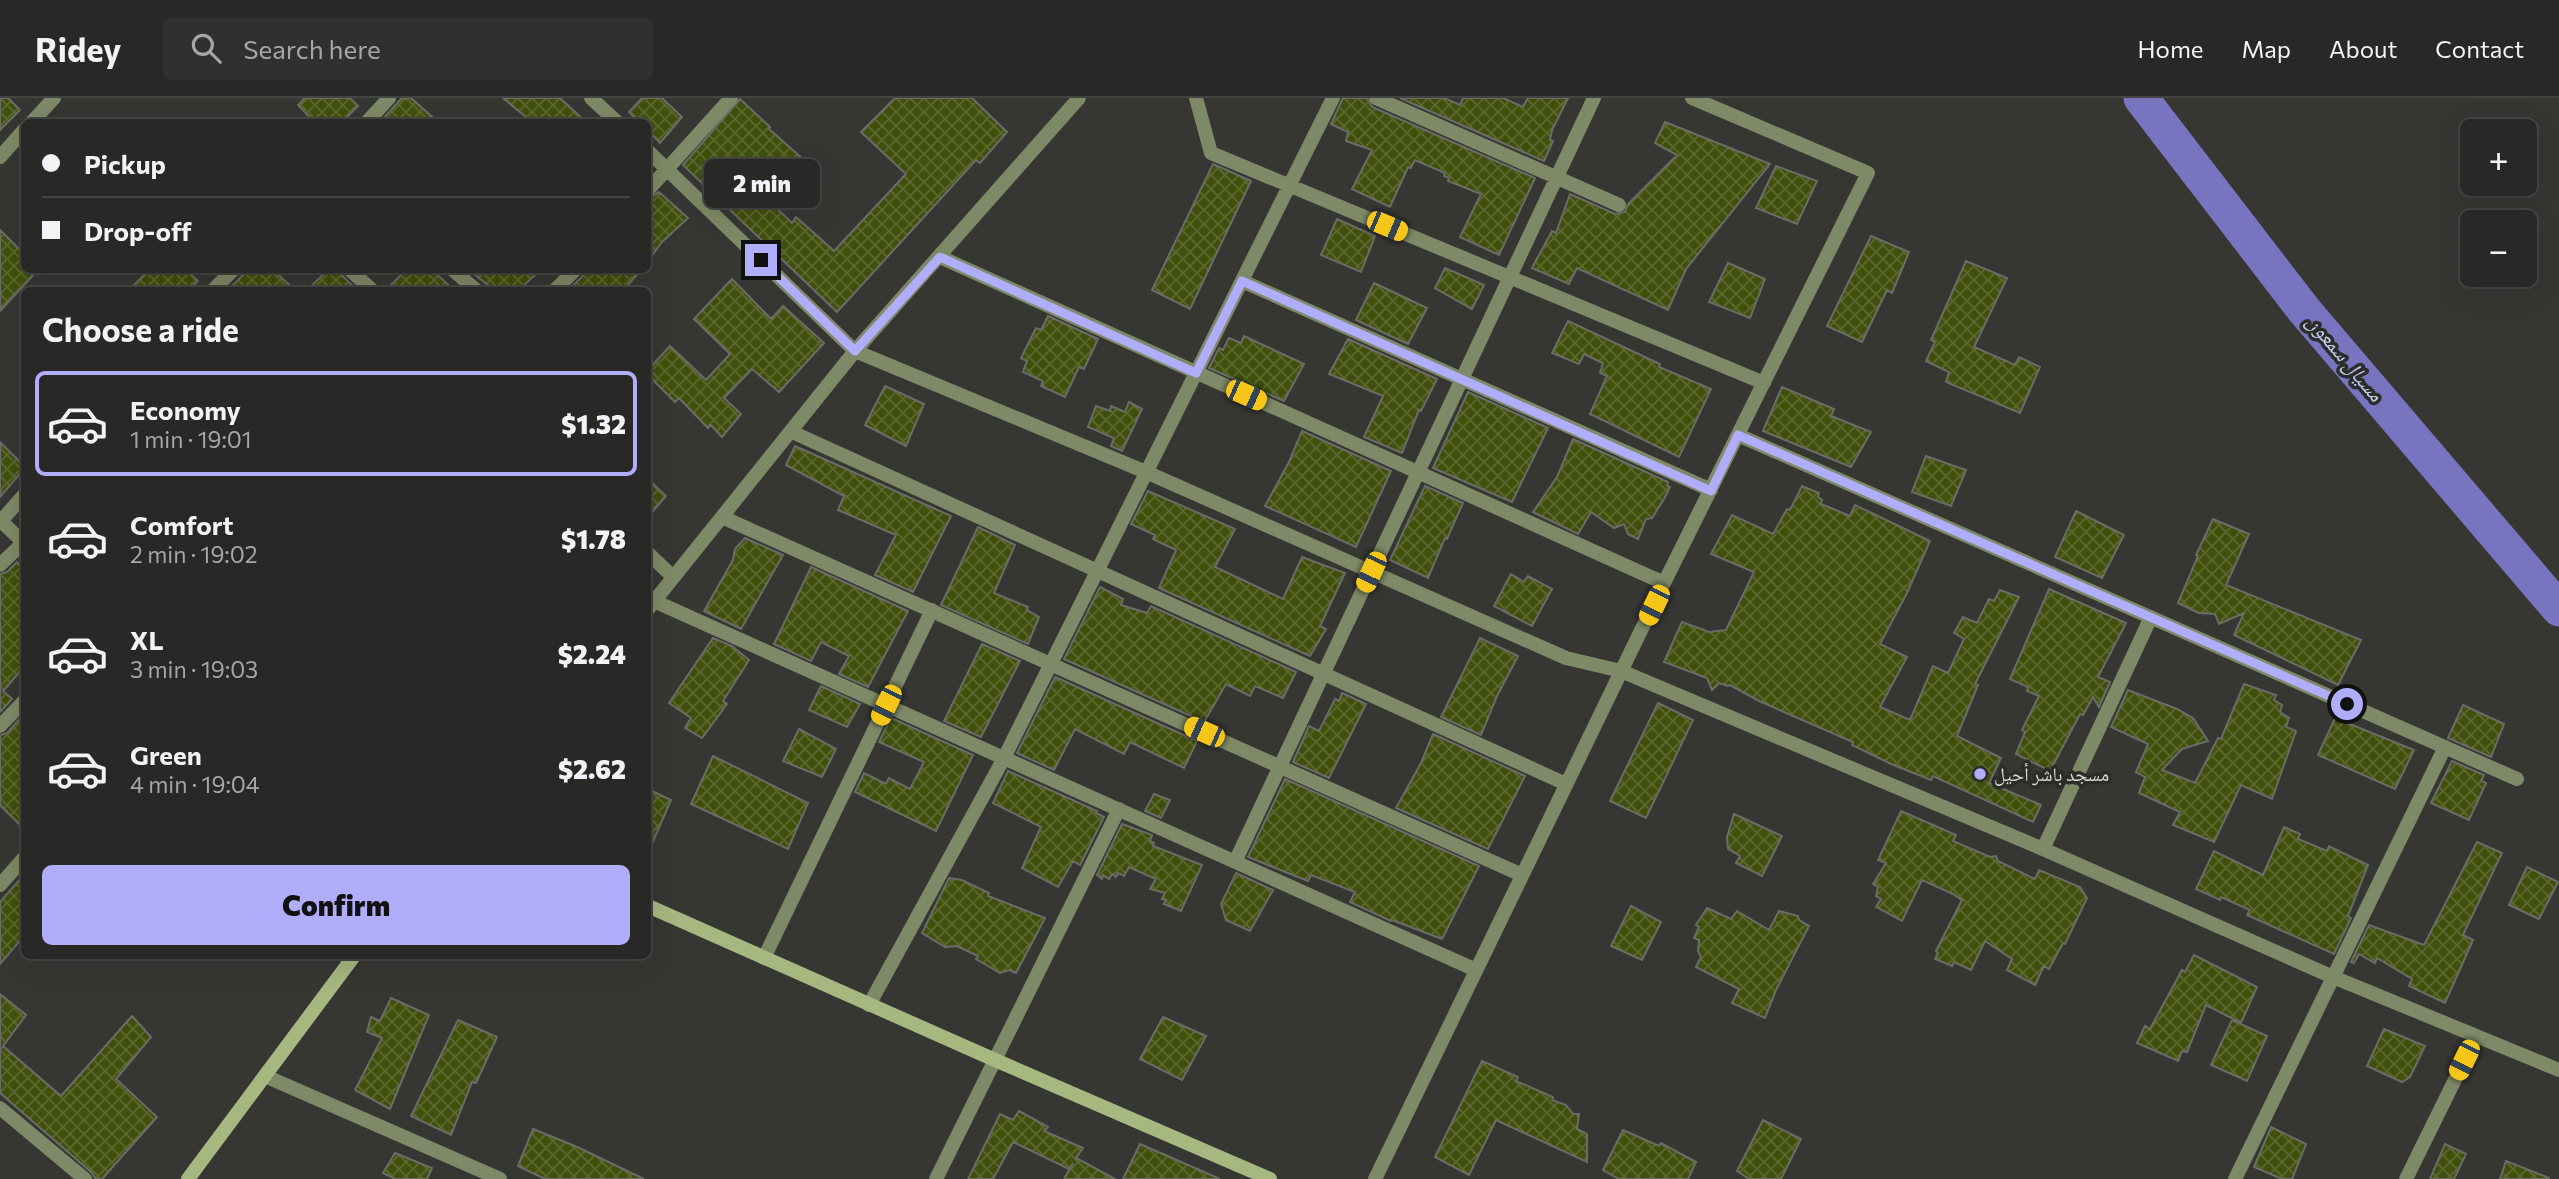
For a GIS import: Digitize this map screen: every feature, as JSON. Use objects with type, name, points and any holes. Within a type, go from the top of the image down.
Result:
[{"type":"street","points":[[35,119],[54,98]]},
{"type":"street","points":[[370,119],[389,98]]},
{"type":"street","points":[[591,98],[614,119]]},
{"type":"street","points":[[651,187],[731,98]]},
{"type":"street","points":[[1079,98],[855,351],[651,605],[886,705],[1476,970]]},
{"type":"street","points":[[1196,98],[1212,153],[1764,383]]},
{"type":"street","points":[[869,1005],[1004,758],[1333,98]]},
{"type":"street","points":[[1376,98],[1619,205]]},
{"type":"street","points":[[1235,862],[1594,98]]},
{"type":"street","points":[[1375,1179],[1664,583],[1868,173],[1692,98]]},
{"type":"street","points":[[0,157],[21,134]]},
{"type":"street","points":[[651,153],[855,351],[1146,472],[1566,658],[1621,671],[2043,849],[2333,977],[2559,1070]]},
{"type":"street","points":[[940,257],[1664,583]]},
{"type":"street","points":[[216,287],[230,273]]},
{"type":"street","points":[[353,273],[369,287]]},
{"type":"street","points":[[456,273],[473,287]]},
{"type":"street","points":[[558,287],[572,273]]},
{"type":"street","points":[[1242,281],[1711,491]]},
{"type":"street","points":[[792,432],[1566,784]]},
{"type":"street","points":[[1738,435],[2516,779]]},
{"type":"street","points":[[21,498],[0,520],[21,539]]},
{"type":"street","points":[[723,517],[1522,876]]},
{"type":"street","points":[[0,565],[21,545]]},
{"type":"street","points":[[651,556],[673,577]]},
{"type":"street","points":[[764,958],[932,610]]},
{"type":"street","points":[[2043,849],[2151,617]]},
{"type":"street","points":[[0,726],[21,704]]},
{"type":"street","points":[[2235,1179],[2445,747]]},
{"type":"street","points":[[936,1179],[1119,809]]},
{"type":"street","points":[[0,885],[21,861]]},
{"type":"street","points":[[651,907],[1270,1179]]},
{"type":"street","points":[[188,1179],[352,959]]},
{"type":"street","points":[[2406,1179],[2476,1037]]},
{"type":"street","points":[[265,1076],[500,1179]]},
{"type":"street","points":[[0,1108],[85,1179]]},
{"type":"building","points":[[0,98],[8,98],[20,110],[0,130]]},
{"type":"building","points":[[305,98],[350,98],[358,106],[345,119],[311,119],[298,105]]},
{"type":"building","points":[[402,98],[411,98],[435,119],[383,119]]},
{"type":"building","points":[[503,98],[560,98],[583,119],[528,119]]},
{"type":"building","points":[[642,98],[662,98],[682,117],[660,143],[651,133],[651,119],[636,119],[629,112]]},
{"type":"building","points":[[895,98],[972,98],[1007,132],[980,163],[976,160],[837,312],[683,165],[740,99],[812,167],[795,185],[787,178],[767,199],[792,223],[796,217],[834,251],[906,174],[861,132]]},
{"type":"building","points":[[1343,98],[1367,98],[1372,107],[1535,178],[1499,255],[1460,237],[1481,194],[1448,181],[1445,173],[1415,160],[1411,168],[1408,167],[1390,207],[1352,189],[1372,150],[1346,141],[1348,132],[1331,124]]},
{"type":"building","points":[[1400,98],[1444,98],[1460,105],[1463,98],[1503,98],[1523,107],[1528,98],[1568,98],[1552,130],[1550,140],[1553,141],[1544,161]]},
{"type":"building","points":[[1665,122],[1770,164],[1686,269],[1668,310],[1577,268],[1569,284],[1532,268],[1552,231],[1556,233],[1570,194],[1615,214],[1625,212],[1628,204],[1677,155],[1655,143]]},
{"type":"building","points":[[1213,164],[1251,181],[1190,309],[1152,290]]},
{"type":"building","points":[[1776,166],[1817,181],[1797,224],[1756,208]]},
{"type":"building","points":[[659,192],[688,218],[662,242],[651,257],[651,197]]},
{"type":"building","points":[[1337,219],[1375,236],[1361,272],[1321,255]]},
{"type":"building","points":[[0,230],[21,251],[21,273],[35,273],[0,311]]},
{"type":"building","points":[[1871,236],[1909,252],[1892,293],[1887,290],[1862,342],[1827,326]]},
{"type":"building","points":[[1966,261],[2007,278],[1974,347],[2015,365],[2019,357],[2040,367],[2020,413],[1946,382],[1949,372],[1926,361],[1935,342],[1931,340]]},
{"type":"building","points":[[1728,263],[1765,279],[1750,318],[1709,302]]},
{"type":"building","points":[[1445,268],[1484,285],[1472,309],[1435,288]]},
{"type":"building","points":[[146,273],[189,273],[198,281],[192,287],[132,287]]},
{"type":"building","points":[[245,273],[276,273],[292,287],[231,287]]},
{"type":"building","points":[[325,273],[339,273],[354,287],[310,287]]},
{"type":"building","points":[[403,273],[435,273],[451,287],[389,287]]},
{"type":"building","points":[[473,273],[537,273],[522,287],[490,287]]},
{"type":"building","points":[[584,273],[638,273],[627,287],[571,287]]},
{"type":"building","points":[[732,279],[771,319],[783,306],[824,343],[779,392],[752,369],[724,398],[741,414],[722,437],[711,425],[708,428],[679,398],[675,402],[651,378],[651,367],[670,346],[706,380],[730,354],[694,319]]},
{"type":"building","points":[[1374,283],[1427,308],[1408,344],[1356,320]]},
{"type":"building","points":[[1048,316],[1098,339],[1084,369],[1079,367],[1065,397],[1041,386],[1043,381],[1023,372],[1027,361],[1021,358],[1036,328],[1041,330]]},
{"type":"building","points":[[1568,321],[1660,364],[1659,367],[1711,389],[1679,457],[1590,414],[1607,376],[1600,373],[1603,363],[1584,354],[1579,364],[1552,353]]},
{"type":"building","points":[[1244,336],[1304,364],[1284,401],[1209,368],[1219,348],[1223,350],[1229,338],[1241,343]]},
{"type":"building","points":[[1348,339],[1437,379],[1421,411],[1419,410],[1402,453],[1364,437],[1383,396],[1329,374]]},
{"type":"building","points":[[885,386],[924,404],[906,446],[865,425]]},
{"type":"building","points":[[1782,387],[1834,409],[1831,416],[1871,432],[1851,467],[1763,431]]},
{"type":"building","points":[[1468,392],[1548,428],[1512,502],[1433,468]]},
{"type":"building","points":[[1129,402],[1142,409],[1122,451],[1111,446],[1114,438],[1088,427],[1096,406],[1110,411],[1111,406],[1125,412]]},
{"type":"building","points":[[1302,431],[1391,471],[1356,547],[1265,506]]},
{"type":"building","points":[[1573,439],[1668,482],[1670,487],[1664,499],[1652,518],[1646,519],[1638,539],[1628,534],[1624,524],[1614,528],[1591,512],[1578,534],[1533,512],[1557,477]]},
{"type":"building","points":[[0,442],[21,463],[21,472],[0,497]]},
{"type":"building","points":[[795,446],[951,516],[913,592],[875,575],[896,535],[838,510],[844,496],[786,465]]},
{"type":"building","points":[[1926,456],[1966,470],[1951,506],[1912,492]]},
{"type":"building","points":[[651,482],[666,496],[651,514]]},
{"type":"building","points":[[1425,486],[1463,503],[1428,578],[1390,560]]},
{"type":"building","points":[[1802,486],[1819,493],[1821,504],[1850,516],[1855,505],[1930,541],[1880,644],[1907,657],[1880,707],[1910,720],[1933,666],[1948,673],[1964,639],[1954,633],[1963,617],[1977,623],[1989,599],[1994,601],[2000,590],[2019,597],[1975,684],[1978,685],[1957,736],[2001,758],[1989,783],[2041,805],[2033,822],[1933,776],[1931,780],[1891,764],[1852,745],[1853,742],[1759,701],[1730,685],[1719,683],[1712,690],[1707,678],[1664,662],[1682,622],[1709,632],[1726,630],[1754,572],[1711,554],[1732,515],[1773,534],[1787,509],[1790,510]]},
{"type":"building","points":[[1148,491],[1235,529],[1215,567],[1283,599],[1302,557],[1345,573],[1320,626],[1326,629],[1310,656],[1159,588],[1176,550],[1153,539],[1155,535],[1131,524]]},
{"type":"building","points":[[2076,511],[2124,535],[2102,578],[2055,557]]},
{"type":"building","points":[[2213,519],[2249,534],[2226,585],[2361,640],[2338,685],[2234,635],[2244,613],[2219,624],[2215,614],[2199,613],[2178,603]]},
{"type":"building","points":[[978,527],[1015,545],[994,593],[1028,607],[1027,610],[1039,617],[1028,644],[941,605]]},
{"type":"building","points":[[745,538],[783,555],[741,629],[704,611],[733,560],[735,549]]},
{"type":"building","points":[[17,562],[21,566],[21,670],[3,691],[12,699],[0,712],[0,574],[7,572]]},
{"type":"building","points":[[811,567],[908,611],[868,687],[839,674],[849,656],[821,642],[811,661],[774,644]]},
{"type":"building","points":[[1511,574],[1524,582],[1528,576],[1552,589],[1532,626],[1494,606]]},
{"type":"building","points":[[1100,587],[1123,599],[1121,605],[1147,613],[1151,606],[1296,672],[1283,698],[1255,686],[1250,696],[1226,684],[1204,722],[1064,659]]},
{"type":"building","points":[[2049,589],[2126,623],[2098,677],[2110,682],[2099,707],[2093,697],[2083,715],[2080,714],[2050,771],[2016,754],[2025,732],[2022,730],[2039,696],[2027,691],[2028,687],[2010,679]]},
{"type":"building","points":[[713,638],[732,646],[749,660],[723,701],[727,704],[702,738],[685,728],[691,718],[669,703]]},
{"type":"building","points":[[1480,638],[1518,656],[1481,735],[1441,717]]},
{"type":"building","points":[[982,644],[1020,661],[981,737],[944,721]]},
{"type":"building","points":[[1055,677],[1197,741],[1184,768],[1130,742],[1124,754],[1075,729],[1054,770],[1017,753]]},
{"type":"building","points":[[2244,684],[2276,695],[2274,700],[2282,705],[2280,712],[2289,718],[2286,727],[2296,731],[2272,799],[2241,785],[2214,842],[2173,825],[2180,812],[2139,793],[2145,777],[2136,772],[2148,744],[2111,727],[2128,690],[2193,718],[2208,741],[2182,749],[2162,770],[2195,783],[2218,738],[2221,739]]},
{"type":"building","points":[[821,686],[860,704],[847,727],[809,710]]},
{"type":"building","points":[[1342,693],[1366,704],[1329,778],[1293,762],[1309,726],[1319,731],[1335,699],[1339,701]]},
{"type":"building","points":[[1658,703],[1693,720],[1646,818],[1610,801]]},
{"type":"building","points":[[2463,705],[2504,724],[2491,757],[2448,738]]},
{"type":"building","points":[[21,717],[21,826],[0,805],[0,735],[7,733]]},
{"type":"building","points":[[891,718],[973,755],[936,831],[855,792],[864,773],[886,784],[889,778],[910,789],[924,762],[879,742]]},
{"type":"building","points":[[2335,718],[2414,750],[2395,789],[2318,755]]},
{"type":"building","points":[[799,729],[836,749],[822,777],[783,761]]},
{"type":"building","points":[[1433,734],[1525,776],[1488,849],[1396,808],[1421,763]]},
{"type":"building","points":[[713,756],[808,803],[788,849],[691,804]]},
{"type":"building","points":[[2452,761],[2484,775],[2481,781],[2486,783],[2469,820],[2431,803]]},
{"type":"building","points":[[1008,771],[1097,811],[1096,813],[1104,817],[1080,865],[1073,861],[1058,887],[1022,868],[1041,827],[993,803]]},
{"type":"building","points":[[1285,779],[1479,866],[1442,939],[1391,921],[1350,902],[1355,892],[1311,875],[1308,881],[1248,857]]},
{"type":"building","points":[[651,790],[671,800],[651,846]]},
{"type":"building","points":[[1154,794],[1170,800],[1161,818],[1145,811]]},
{"type":"building","points":[[1901,811],[1956,835],[1953,841],[1990,857],[1996,856],[1998,861],[2035,879],[2039,870],[2080,887],[2087,898],[2065,944],[2063,943],[2049,969],[2044,966],[2035,985],[2007,970],[2012,959],[1985,941],[1971,970],[1954,962],[1952,966],[1935,959],[1938,953],[1936,951],[1962,900],[1953,894],[1922,880],[1902,921],[1876,907],[1881,899],[1876,896],[1878,887],[1873,884],[1886,863],[1878,860]]},
{"type":"building","points":[[1734,814],[1782,836],[1762,876],[1736,863],[1740,856],[1728,849],[1727,837]]},
{"type":"building","points":[[1122,824],[1152,835],[1150,841],[1154,843],[1153,846],[1202,865],[1181,911],[1164,904],[1166,900],[1162,899],[1165,893],[1150,889],[1156,879],[1129,867],[1124,876],[1118,873],[1116,877],[1112,874],[1109,879],[1103,875],[1102,879],[1097,875]]},
{"type":"building","points":[[2284,827],[2300,834],[2298,839],[2327,851],[2329,846],[2368,865],[2348,916],[2351,918],[2334,954],[2247,915],[2250,910],[2196,889],[2214,851],[2263,875]]},
{"type":"building","points":[[2477,842],[2502,853],[2463,935],[2473,940],[2445,1003],[2409,986],[2412,979],[2377,958],[2375,963],[2359,954],[2354,963],[2351,962],[2369,925],[2424,945]]},
{"type":"building","points":[[2527,867],[2558,882],[2539,919],[2509,905]]},
{"type":"building","points":[[1236,873],[1273,890],[1250,931],[1226,920],[1221,904]]},
{"type":"building","points":[[21,878],[21,940],[0,964],[0,902]]},
{"type":"building","points":[[949,878],[962,880],[989,893],[988,896],[1045,918],[1016,973],[1009,970],[1000,973],[976,959],[978,956],[957,946],[945,947],[922,933]]},
{"type":"building","points":[[1631,906],[1661,922],[1642,960],[1611,946]]},
{"type":"building","points":[[1707,908],[1731,919],[1737,911],[1769,930],[1779,911],[1798,916],[1799,920],[1809,926],[1776,990],[1765,1018],[1732,1003],[1739,989],[1696,967],[1701,957],[1698,951],[1699,940],[1694,938],[1699,927],[1696,925]]},
{"type":"building","points":[[2194,955],[2257,987],[2241,1023],[2206,1005],[2187,1052],[2182,1051],[2178,1061],[2137,1043],[2145,1026],[2150,1029],[2182,970],[2185,972]]},
{"type":"building","points":[[0,994],[26,1015],[3,1046],[61,1096],[132,1016],[151,1037],[116,1079],[157,1117],[102,1179],[96,1179],[0,1093]]},
{"type":"building","points":[[391,998],[429,1015],[390,1109],[355,1090],[382,1038],[367,1032],[371,1017],[380,1021]]},
{"type":"building","points":[[1163,1017],[1206,1036],[1182,1080],[1140,1059]]},
{"type":"building","points":[[458,1020],[497,1037],[476,1083],[472,1082],[451,1135],[411,1116]]},
{"type":"building","points":[[2232,1020],[2267,1036],[2247,1081],[2211,1065]]},
{"type":"building","points":[[2384,1029],[2425,1046],[2410,1077],[2402,1082],[2367,1066]]},
{"type":"building","points":[[1482,1061],[1518,1077],[1516,1081],[1553,1097],[1552,1100],[1566,1105],[1573,1114],[1579,1114],[1577,1129],[1587,1134],[1587,1162],[1496,1120],[1469,1175],[1435,1157]]},
{"type":"building","points":[[1019,1111],[1048,1127],[1044,1131],[1083,1148],[1076,1158],[1115,1179],[1064,1179],[1073,1163],[1069,1169],[1013,1142],[993,1179],[968,1179],[1000,1114],[1013,1120]]},
{"type":"building","points":[[1763,1120],[1801,1139],[1781,1179],[1749,1179],[1737,1171]]},
{"type":"building","points":[[2271,1127],[2306,1144],[2292,1179],[2282,1179],[2254,1167]]},
{"type":"building","points":[[533,1129],[644,1179],[545,1179],[518,1166]]},
{"type":"building","points":[[1623,1130],[1659,1146],[1661,1143],[1696,1162],[1688,1179],[1619,1179],[1603,1170]]},
{"type":"building","points":[[1140,1144],[1220,1179],[1123,1179]]},
{"type":"building","points":[[2445,1144],[2466,1154],[2454,1179],[2430,1179]]},
{"type":"building","points":[[395,1153],[432,1168],[427,1179],[395,1179],[383,1173]]},
{"type":"building","points":[[2506,1161],[2549,1178],[2549,1179],[2500,1179]]},
{"type":"waterway","name":"مسيال سمعون","points":[[2141,98],[2304,310],[2559,609]]},
{"type":"place","name":"مسجد باشر أحيل","points":[[1980,774]]},
{"type":"route","points":[[761,260],[855,351],[940,257],[1196,373],[1242,281],[1711,491],[1738,435],[2347,704]]}]
